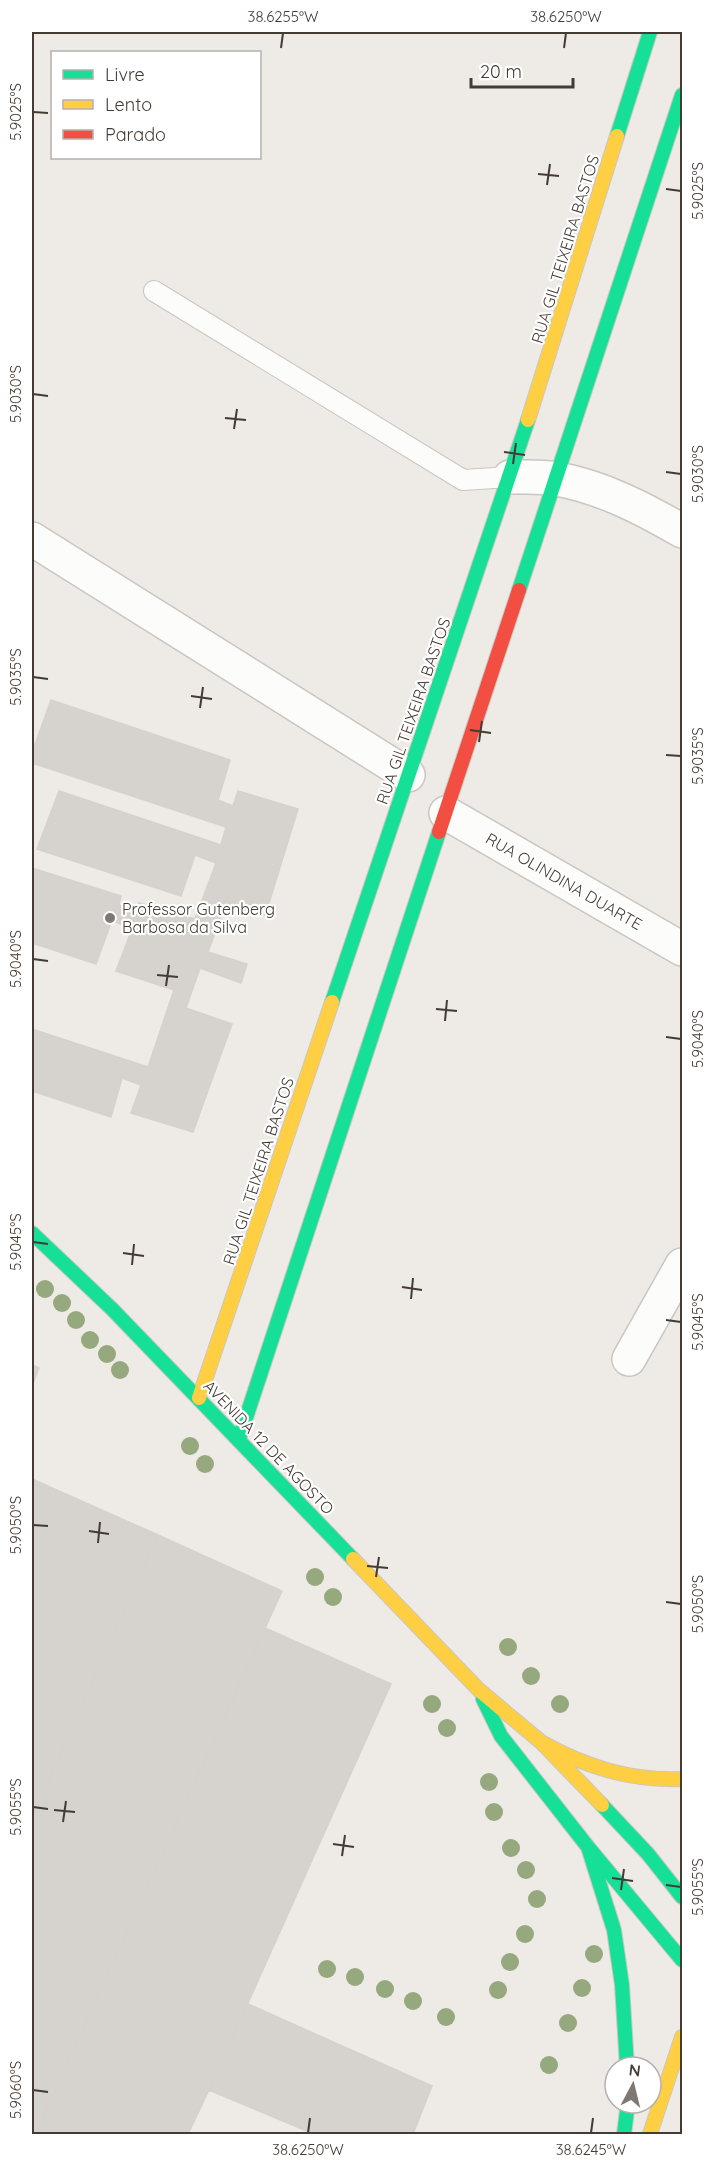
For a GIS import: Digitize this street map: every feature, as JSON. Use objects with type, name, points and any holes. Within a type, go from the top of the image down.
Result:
[{"type":"main road","name":"RUA GIL TEIXEIRA BASTOS","points":[[199,1398],[510,477],[650,32]]},
{"type":"main road","points":[[240,1439],[682,95]]},
{"type":"main road","name":"AVENIDA 12 DE AGOSTO","points":[[32,1233],[112,1309],[240,1439],[479,1690]]},
{"type":"main road","points":[[479,1690],[541,1742],[648,1854],[682,1897]]},
{"type":"main road","points":[[479,1690],[501,1736],[588,1847],[682,1960]]},
{"type":"main road","points":[[541,1742],[567,1757],[612,1774],[645,1780],[682,1779]]},
{"type":"main road","points":[[588,1847],[614,1930],[622,1985],[626,2055]]},
{"type":"main road","points":[[650,2134],[682,2037]]},
{"type":"main road","points":[[624,2134],[626,2115]]},
{"type":"street","points":[[510,477],[556,478],[593,488],[649,512],[682,531]]},
{"type":"street","points":[[32,540],[408,775]]},
{"type":"street","name":"RUA OLINDINA DUARTE","points":[[446,813],[682,949]]},
{"type":"street","points":[[628,1359],[682,1265]]},
{"type":"lane","points":[[154,291],[463,480],[510,477]]},
{"type":"building","name":"Professor Gutenberg Barbosa da Silva","points":[[51,700],[230,760],[218,800],[233,806],[238,791],[298,809],[265,916],[226,903],[208,952],[247,964],[241,983],[200,968],[186,1008],[232,1024],[193,1132],[131,1113],[141,1085],[122,1078],[111,1117],[32,1091],[32,1029],[148,1067],[174,990],[116,971],[132,929],[112,920],[96,964],[32,943],[32,868],[121,896],[119,905],[136,911],[139,903],[195,919],[216,863],[195,855],[181,896],[37,849],[59,791],[221,845],[226,827],[32,763],[32,753]]},
{"type":"building","points":[[32,1365],[39,1368],[32,1386]]},
{"type":"building","points":[[32,1479],[158,1535],[32,1818]]},
{"type":"building","points":[[158,1535],[282,1591],[35,2134],[32,2134],[32,1818]]},
{"type":"building","points":[[265,1628],[391,1684],[209,2090],[188,2134],[35,2134]]},
{"type":"building","points":[[248,2004],[432,2086],[413,2134],[314,2134],[209,2090]]},
{"type":"traffic: fast","points":[[617,136],[650,32]]},
{"type":"traffic: fast","points":[[519,590],[682,95]]},
{"type":"traffic: fast","points":[[332,1002],[528,420]]},
{"type":"traffic: fast","points":[[239,1439],[439,832]]},
{"type":"traffic: fast","points":[[32,1233],[112,1309],[353,1559]]},
{"type":"traffic: fast","points":[[483,1699],[501,1736],[588,1847],[682,1960]]},
{"type":"traffic: fast","points":[[602,1805],[648,1854],[682,1897]]},
{"type":"traffic: fast","points":[[588,1847],[614,1930],[622,1985],[626,2055]]},
{"type":"traffic: fast","points":[[624,2134],[626,2115]]},
{"type":"traffic: slow","points":[[528,420],[617,136]]},
{"type":"traffic: slow","points":[[199,1398],[332,1002]]},
{"type":"traffic: slow","points":[[353,1559],[479,1690],[541,1742],[602,1805]]},
{"type":"traffic: slow","points":[[541,1742],[575,1759],[609,1771],[644,1778],[682,1779]]},
{"type":"traffic: slow","points":[[650,2134],[682,2037]]},
{"type":"traffic: jam","points":[[439,832],[519,590]]},
{"type":"place","name":"Professor Gutenberg Barbosa da Silva","points":[[110,918]]}]
